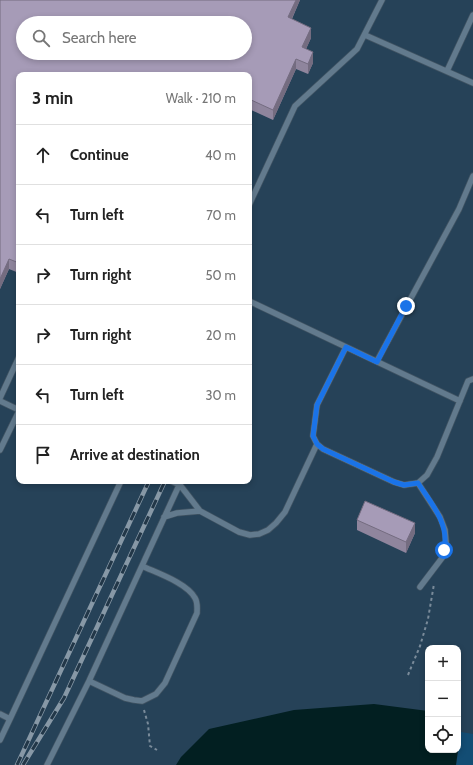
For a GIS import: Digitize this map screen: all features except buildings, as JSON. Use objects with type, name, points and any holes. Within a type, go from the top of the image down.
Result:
[{"type":"lane","points":[[252,199],[295,106],[357,49],[382,0]]},
{"type":"lane","points":[[447,71],[473,15]]},
{"type":"lane","points":[[364,35],[447,71],[472,84]]},
{"type":"lane","points":[[377,362],[458,209],[473,176]]},
{"type":"lane","points":[[252,302],[460,401]]},
{"type":"lane","points":[[346,347],[317,405],[313,436],[317,444],[323,449],[394,482],[404,485],[418,483],[427,475],[437,456],[468,381],[473,379]]},
{"type":"lane","points":[[16,364],[0,399],[16,408]]},
{"type":"lane","points":[[0,450],[16,416]]},
{"type":"lane","points":[[182,484],[200,512],[239,532],[250,535],[259,534],[268,530],[285,512],[317,444]]},
{"type":"lane","points":[[418,483],[440,517],[445,530],[446,542],[442,558],[420,587]]},
{"type":"lane","points":[[0,740],[121,484]]},
{"type":"lane","points":[[47,765],[89,681],[180,484]]},
{"type":"lane","points":[[164,517],[177,513],[200,512]]},
{"type":"lane","points":[[89,681],[125,698],[142,701],[156,694],[166,683],[197,613],[198,606],[192,592],[184,586],[142,566]]},
{"type":"lane","points":[[0,714],[10,719]]},
{"type":"path","points":[[408,675],[420,646],[428,620],[435,579]]},
{"type":"path","points":[[142,701],[148,724],[150,746],[157,750]]},
{"type":"shaded area","points":[[0,0],[473,0],[473,765],[0,765]]},
{"type":"shaded area","points":[[374,704],[425,711],[425,753],[458,753],[456,765],[176,765],[181,757],[209,729],[294,710]]},
{"type":"shaded area","points":[[461,732],[473,734],[473,765],[456,765],[458,753],[461,753]]},
{"type":"railway","points":[[17,765],[148,484]]},
{"type":"railway","points":[[23,765],[64,698],[164,484]]},
{"type":"route","points":[[406,306],[377,362],[346,347],[317,405],[313,436],[317,444],[323,449],[394,482],[404,485],[418,483],[440,517],[445,530],[446,542],[444,550]]}]
